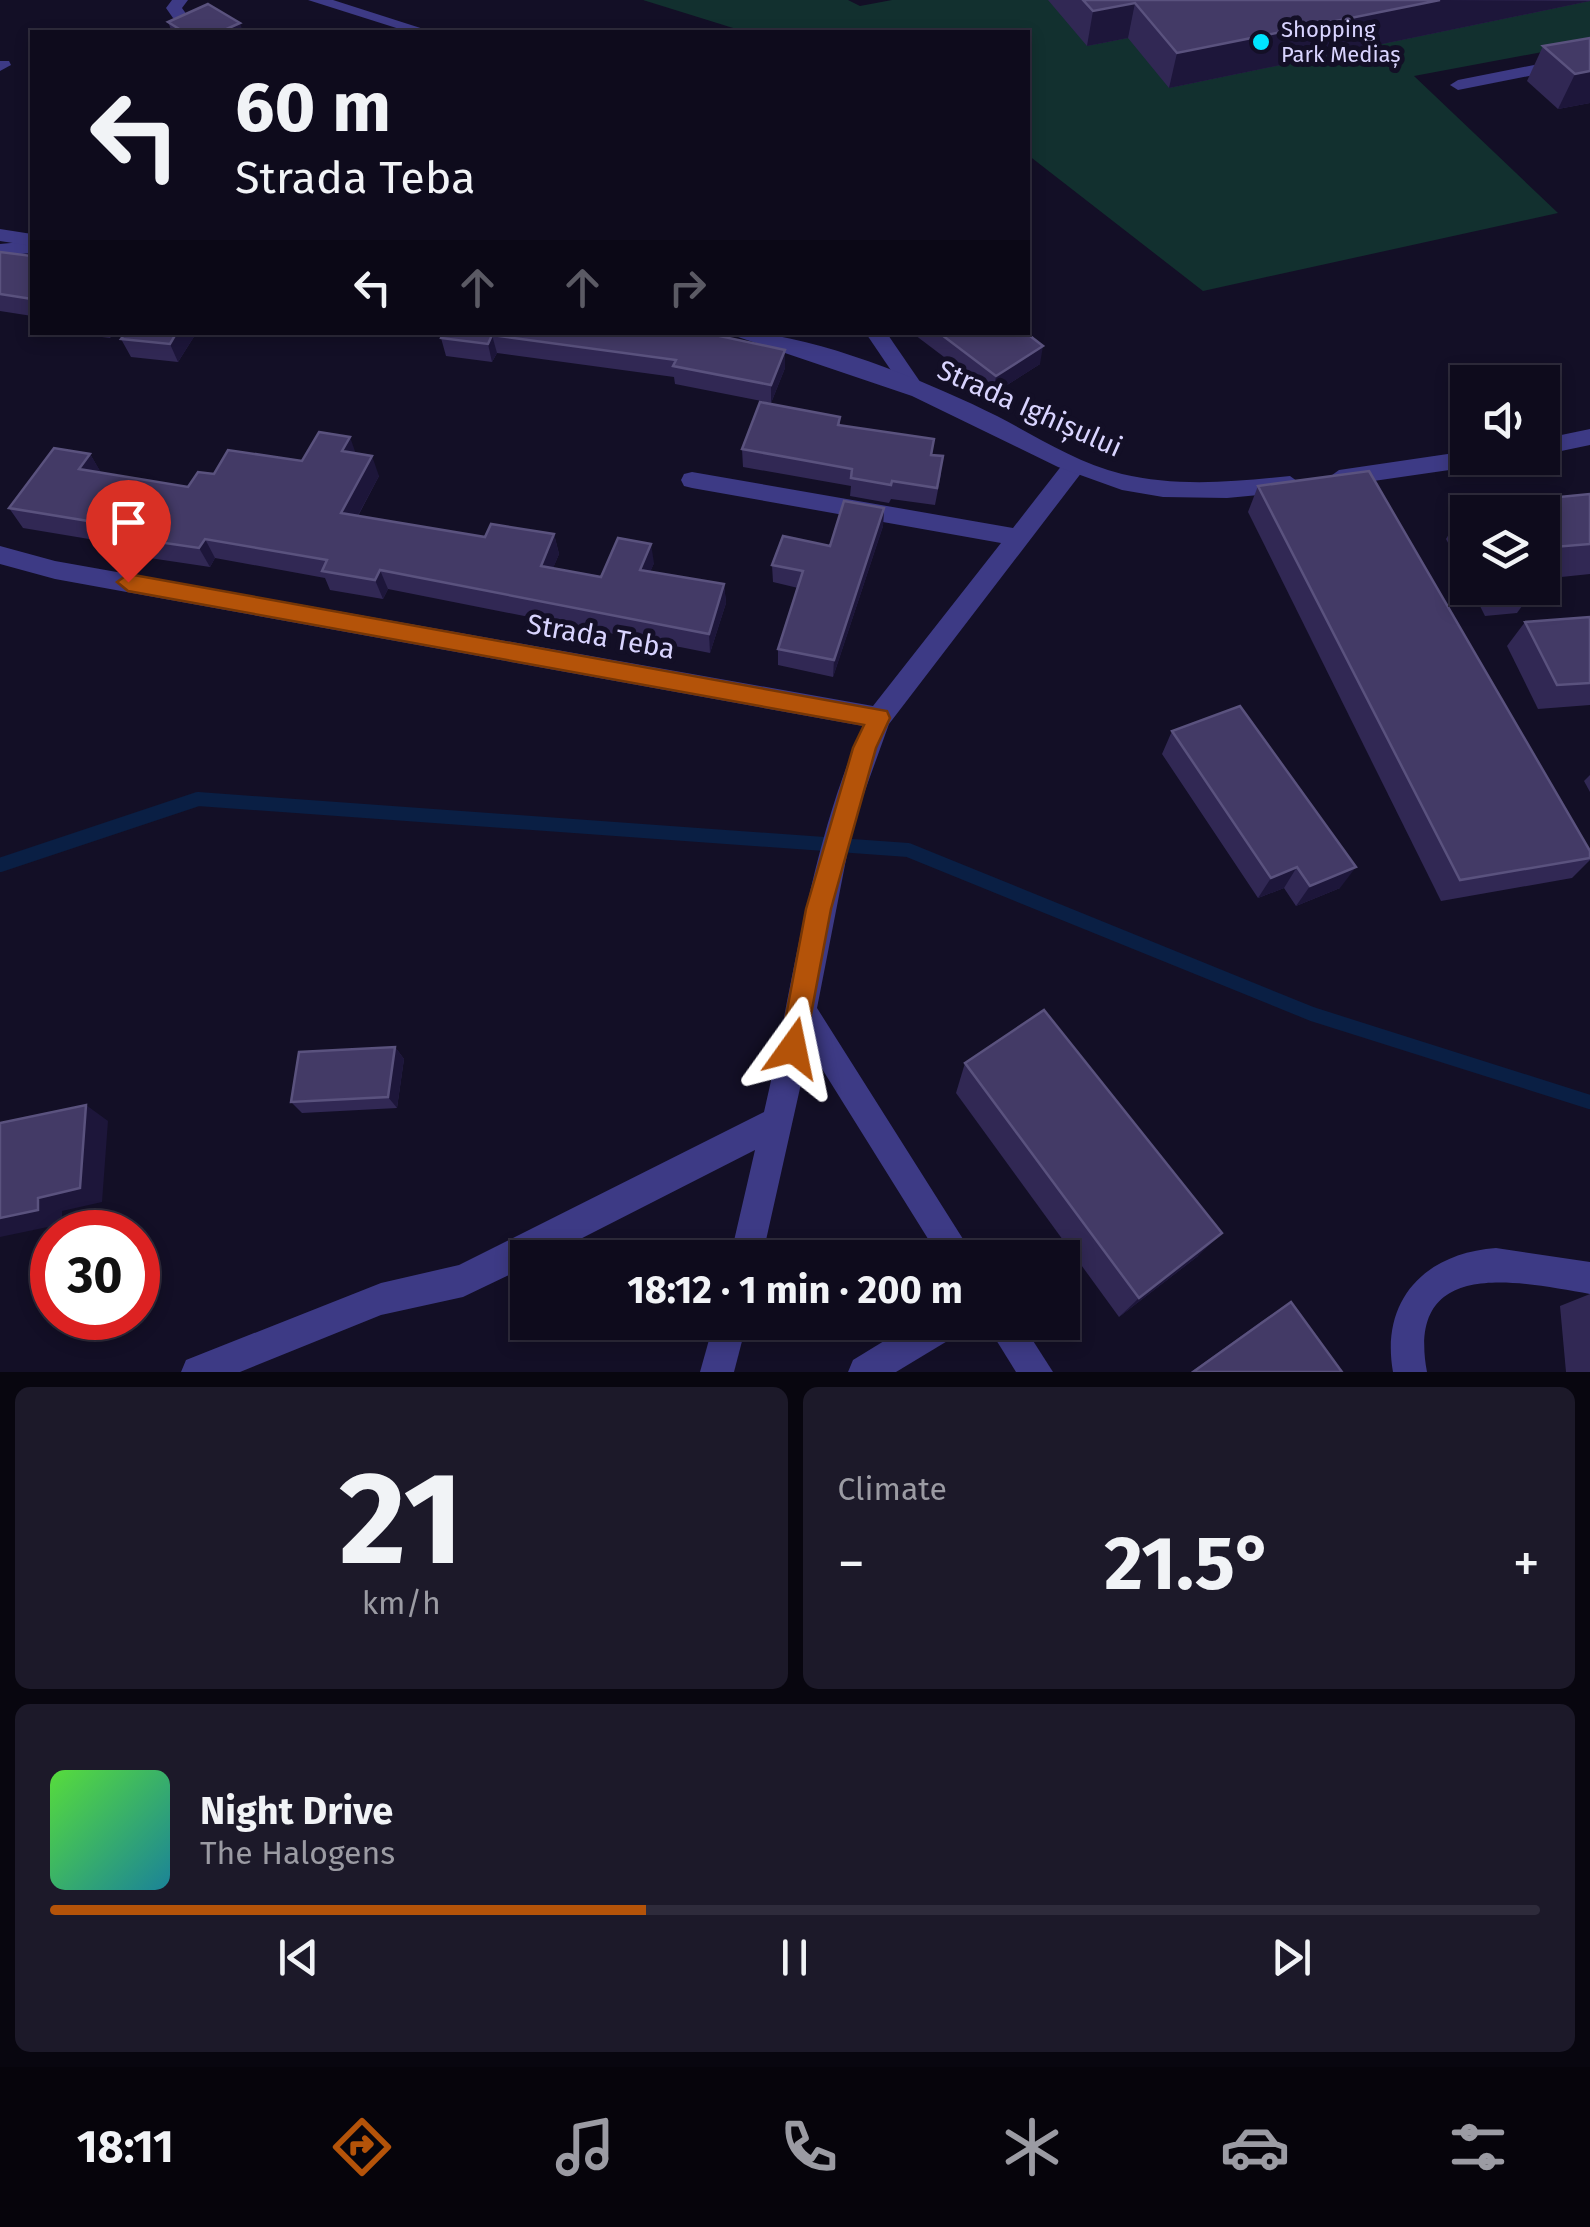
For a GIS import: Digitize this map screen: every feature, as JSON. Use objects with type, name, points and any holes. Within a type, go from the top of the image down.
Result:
[{"type":"street","points":[[316,0],[418,30]]},
{"type":"street","points":[[0,234],[30,242]]},
{"type":"street","points":[[0,250],[30,243]]},
{"type":"street","name":"Strada Ighișului","points":[[755,335],[874,372],[1074,466],[1123,483],[1213,490],[1450,462]]},
{"type":"street","points":[[877,335],[914,389]]},
{"type":"street","points":[[1560,443],[1590,437]]},
{"type":"street","points":[[750,1240],[802,1011],[819,909],[864,748],[879,718],[1074,466]]},
{"type":"street","points":[[692,480],[1019,538]]},
{"type":"street","name":"Strada Teba","points":[[0,555],[54,570],[879,718]]},
{"type":"street","points":[[802,1011],[947,1240]]},
{"type":"street","points":[[198,1372],[381,1299],[463,1281],[777,1122]]},
{"type":"street","points":[[1410,1372],[1408,1335],[1414,1311],[1442,1276],[1482,1263],[1590,1278]]},
{"type":"street","points":[[717,1372],[727,1340]]},
{"type":"street","points":[[864,1372],[917,1340]]},
{"type":"street","points":[[1014,1340],[1036,1372]]},
{"type":"lane","points":[[1458,85],[1590,59]]},
{"type":"green space","points":[[643,0],[848,0],[860,6],[892,0],[1590,0],[1590,43],[1414,76],[1558,213],[1203,291],[1030,157],[1030,30],[740,30]]},
{"type":"building","points":[[1083,0],[1440,0],[1177,53],[1135,3],[1093,11]]},
{"type":"building","points":[[208,4],[240,23],[224,30],[181,30],[168,22]]},
{"type":"building","points":[[1590,38],[1590,71],[1575,74],[1543,46]]},
{"type":"building","points":[[0,252],[30,256],[30,299],[0,294]]},
{"type":"building","points":[[124,335],[175,335],[170,344],[121,339]]},
{"type":"building","points":[[442,335],[492,335],[488,344],[441,338]]},
{"type":"building","points":[[492,335],[715,335],[785,350],[771,385],[673,366],[676,360]]},
{"type":"building","points":[[942,335],[1029,335],[1043,346],[996,376]]},
{"type":"building","points":[[760,402],[840,417],[838,425],[934,439],[931,455],[943,456],[937,488],[851,478],[852,469],[742,449]]},
{"type":"building","points":[[319,432],[350,437],[342,451],[372,456],[341,513],[485,537],[491,524],[554,534],[541,566],[601,577],[618,538],[651,544],[640,570],[724,584],[709,634],[380,570],[375,580],[322,571],[327,560],[205,539],[199,548],[131,538],[137,529],[9,508],[54,448],[90,454],[79,469],[188,487],[198,472],[214,474],[228,450],[302,461]]},
{"type":"building","points":[[1369,471],[1590,851],[1590,858],[1460,880],[1258,486]]},
{"type":"building","points":[[1590,494],[1590,544],[1560,546],[1560,497]]},
{"type":"building","points":[[844,501],[884,508],[834,660],[778,649],[803,571],[772,565],[783,536],[830,546]]},
{"type":"building","points":[[1590,617],[1590,683],[1557,685],[1525,622]]},
{"type":"building","points":[[1240,706],[1356,867],[1310,886],[1297,867],[1271,878],[1172,731]]},
{"type":"building","points":[[1044,1010],[1222,1233],[1139,1298],[965,1063]]},
{"type":"building","points":[[395,1047],[388,1097],[291,1102],[299,1052]]},
{"type":"building","points":[[86,1105],[80,1188],[38,1198],[38,1210],[0,1218],[0,1123]]},
{"type":"building","points":[[1291,1302],[1342,1372],[1193,1372]]},
{"type":"waterway","points":[[0,865],[198,799],[908,850],[1312,1014],[1590,1102]]},
{"type":"place","name":"Shopping Park Mediaș","points":[[1261,42]]},
{"type":"route","points":[[128,582],[879,718],[864,748],[819,909],[793,1048]]}]
